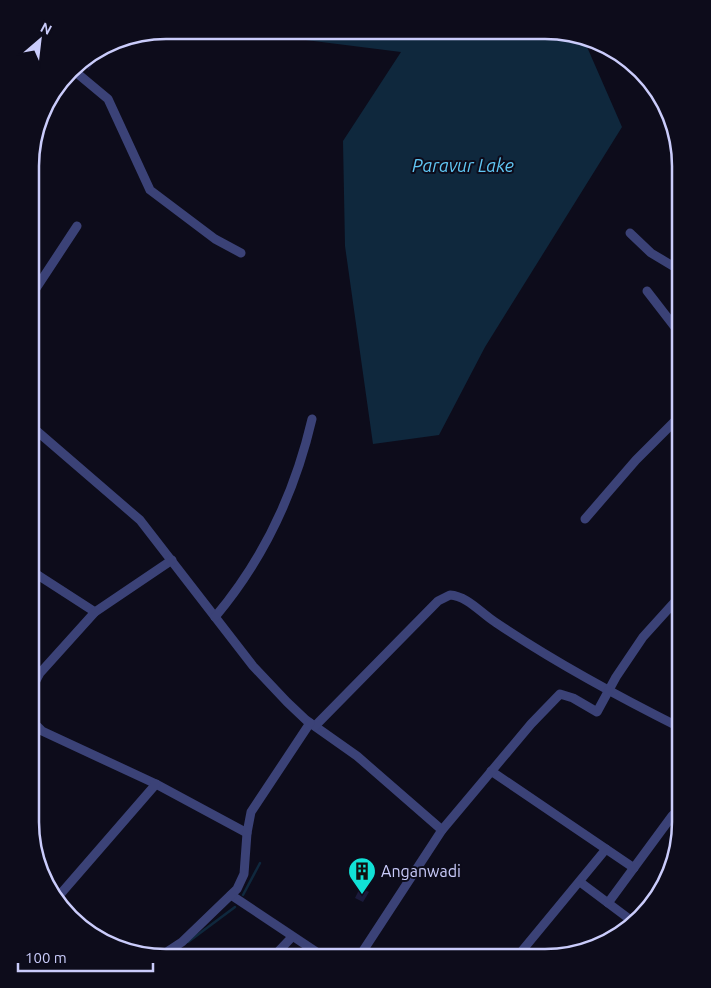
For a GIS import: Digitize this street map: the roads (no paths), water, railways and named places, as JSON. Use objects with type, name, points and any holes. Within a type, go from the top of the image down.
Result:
[{"type":"street","points":[[78,74],[108,98],[150,190],[215,239],[240,253]]},
{"type":"street","points":[[39,284],[77,226]]},
{"type":"street","points":[[630,233],[651,253],[672,266]]},
{"type":"street","points":[[648,291],[672,323]]},
{"type":"street","points":[[215,617],[236,590],[268,540],[303,460],[312,419]]},
{"type":"street","points":[[585,520],[636,460],[672,424]]},
{"type":"street","points":[[39,433],[140,520],[253,666],[287,702],[312,724],[357,756],[442,830]]},
{"type":"street","points":[[39,675],[95,612],[172,560]]},
{"type":"street","points":[[39,576],[95,612]]},
{"type":"street","points":[[171,949],[182,942],[231,895],[244,874],[247,833],[251,812],[312,724],[438,601],[450,594],[462,598],[495,622],[609,691],[672,723]]},
{"type":"street","points":[[365,949],[442,830],[491,771],[560,694],[573,698],[597,712],[643,637],[672,605]]},
{"type":"street","points":[[39,727],[156,784],[247,833]]},
{"type":"street","points":[[491,771],[634,868]]},
{"type":"street","points":[[61,894],[156,784]]},
{"type":"street","points":[[608,903],[672,816]]},
{"type":"street","points":[[524,949],[606,850]]},
{"type":"street","points":[[580,882],[629,918]]},
{"type":"street","points":[[231,895],[312,949]]},
{"type":"street","points":[[280,949],[292,936]]},
{"type":"water","name":"Paravur Lake","points":[[298,39],[546,39],[578,43],[586,46],[622,127],[485,347],[439,435],[373,444],[345,246],[343,141],[401,52]]},
{"type":"waterway","points":[[243,895],[260,863]]},
{"type":"waterway","points":[[188,942],[235,907]]},
{"type":"place","name":"Anganwadi","points":[[362,895]]}]
